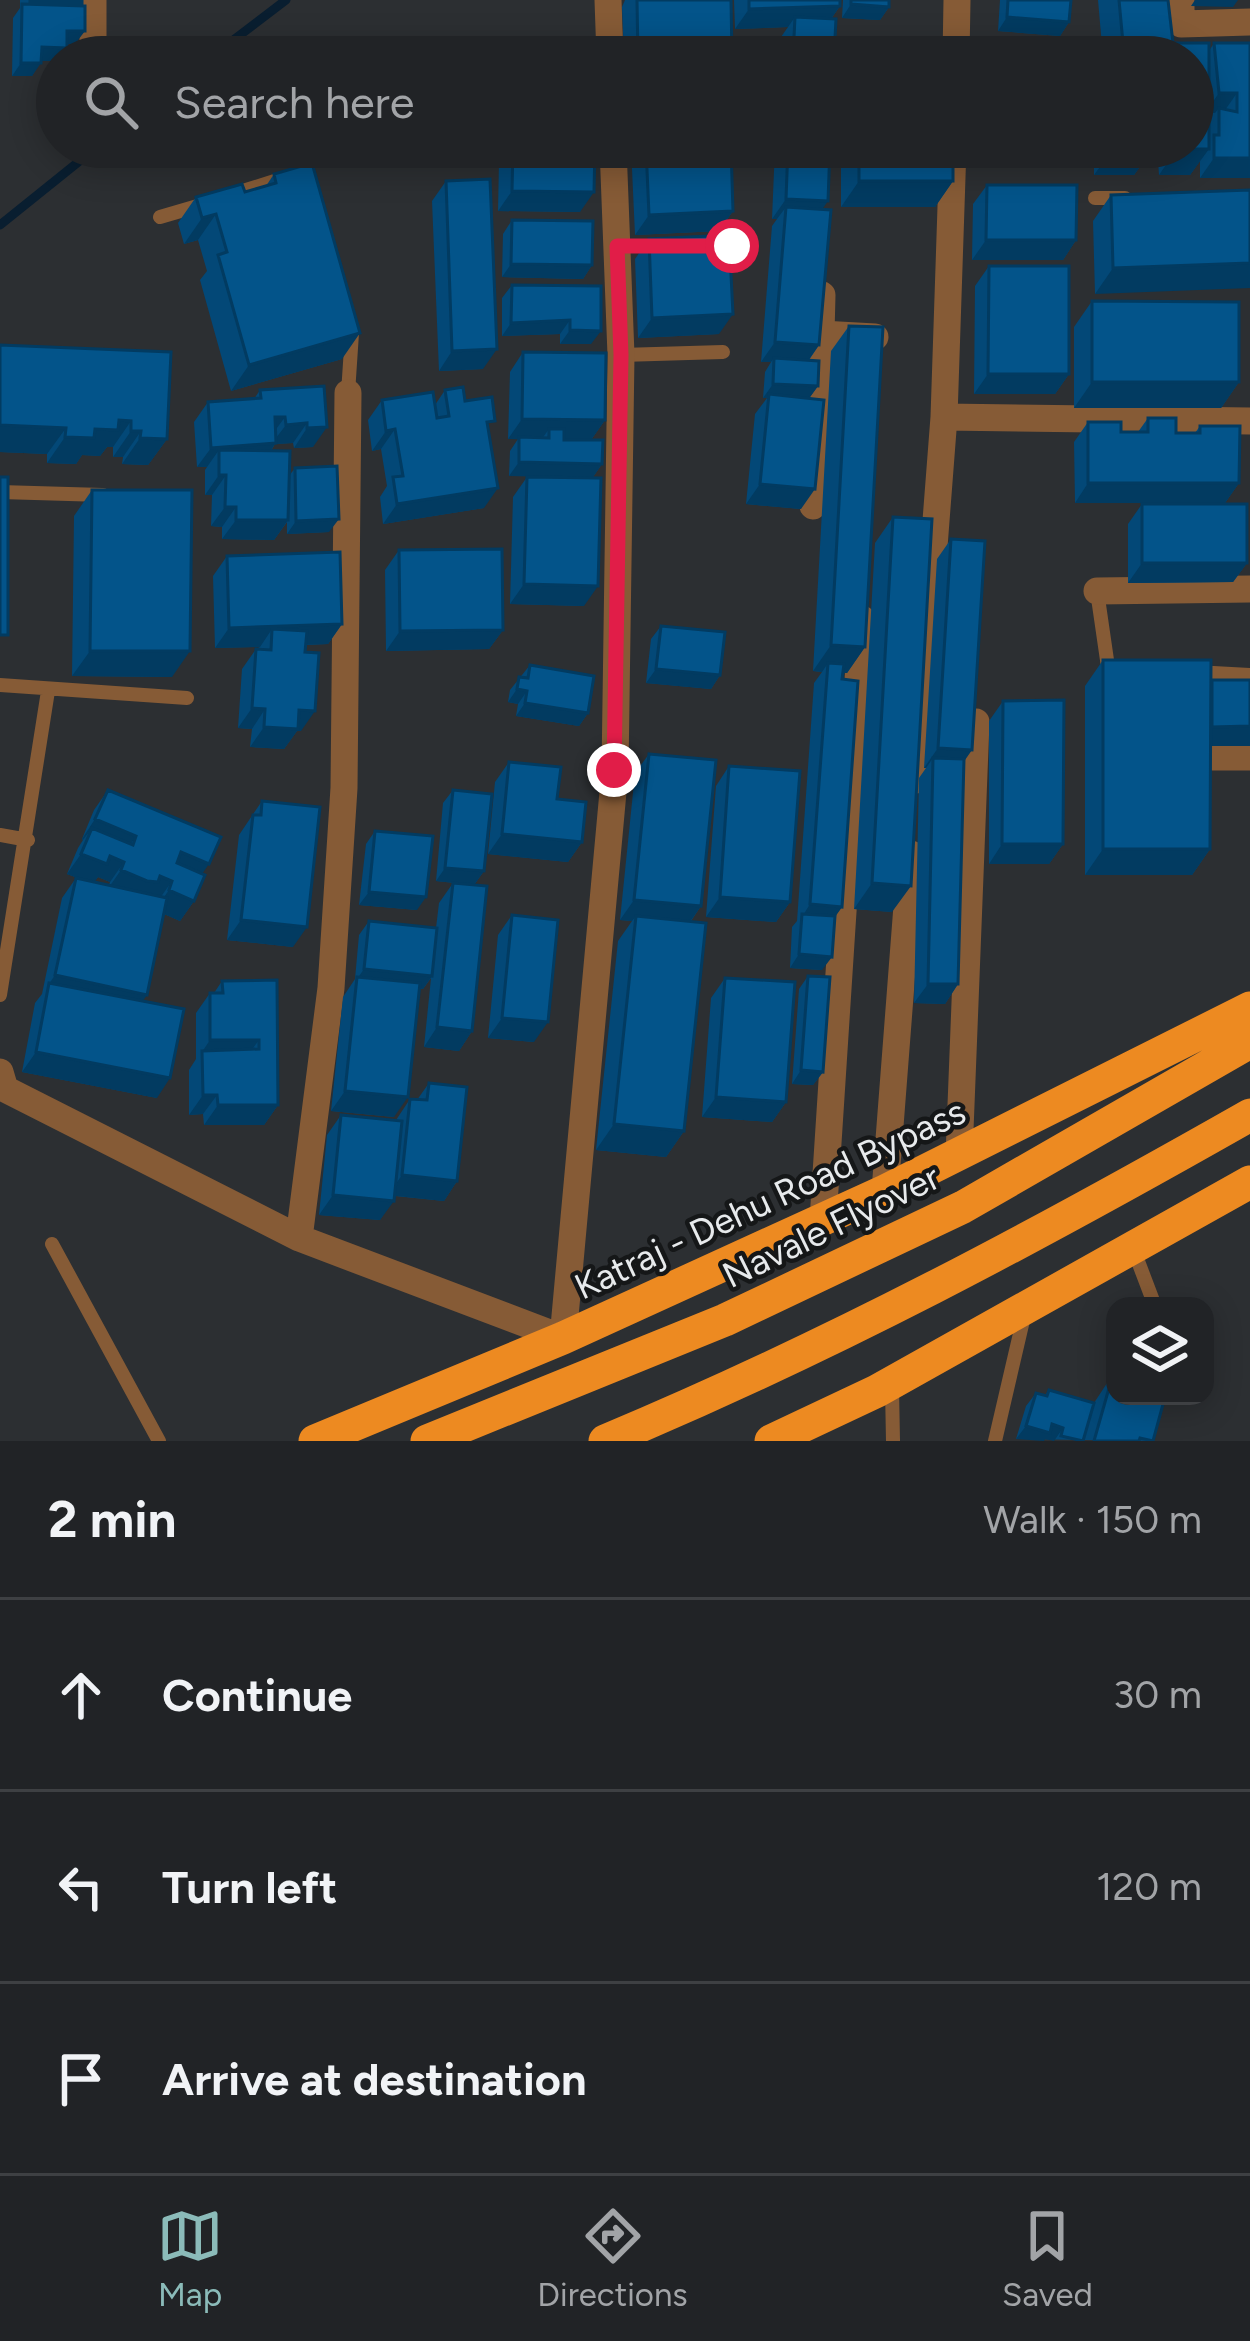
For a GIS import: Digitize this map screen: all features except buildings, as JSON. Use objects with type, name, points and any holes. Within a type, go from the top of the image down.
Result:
[{"type":"highway","name":"Katraj - Dehu Road Bypass","points":[[315,1441],[563,1338],[823,1220],[1250,1008]]},
{"type":"highway","name":"Navale Flyover","points":[[428,1441],[725,1320],[963,1207],[1250,1042]]},
{"type":"highway","points":[[605,1441],[753,1379],[983,1267],[1250,1115]]},
{"type":"highway","points":[[771,1441],[813,1431],[1250,1182]]},
{"type":"street","points":[[92,0],[93,36]]},
{"type":"street","points":[[608,0],[609,36]]},
{"type":"street","points":[[956,36],[957,0]]},
{"type":"street","points":[[1181,0],[1181,24],[1250,22]]},
{"type":"street","points":[[0,1072],[5,1089],[299,1238],[563,1338],[614,770],[625,246],[616,168]]},
{"type":"street","points":[[885,1191],[944,417],[952,168]]},
{"type":"street","points":[[813,506],[823,264]]},
{"type":"street","points":[[820,334],[875,337],[878,375]]},
{"type":"street","points":[[299,1238],[331,988],[344,788],[348,394]]},
{"type":"street","points":[[944,417],[1250,422]]},
{"type":"street","points":[[1097,591],[1250,589]]},
{"type":"street","points":[[823,1220],[864,592]]},
{"type":"street","points":[[959,1156],[976,722]]},
{"type":"street","points":[[1206,758],[1250,757]]},
{"type":"lane","points":[[160,218],[291,176]]},
{"type":"lane","points":[[1096,198],[1140,197]]},
{"type":"lane","points":[[347,306],[352,328],[348,394]]},
{"type":"lane","points":[[621,355],[723,352]]},
{"type":"lane","points":[[0,492],[117,496]]},
{"type":"lane","points":[[1097,591],[1108,667],[1132,668]]},
{"type":"lane","points":[[1179,671],[1250,675]]},
{"type":"lane","points":[[0,685],[187,698]]},
{"type":"lane","points":[[0,995],[48,691]]},
{"type":"lane","points":[[0,835],[28,840]]},
{"type":"lane","points":[[52,1244],[158,1441]]},
{"type":"lane","points":[[1132,1247],[1151,1297]]},
{"type":"lane","points":[[995,1441],[1026,1307]]},
{"type":"lane","points":[[891,1383],[893,1441]]},
{"type":"waterway","points":[[239,36],[286,0]]},
{"type":"waterway","points":[[0,225],[71,168]]},
{"type":"route","points":[[614,770],[620,532],[617,246],[732,246]]}]
